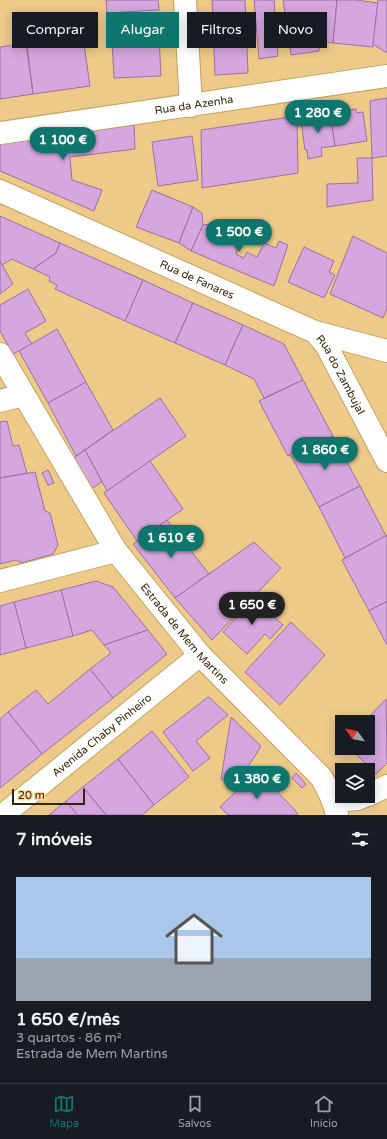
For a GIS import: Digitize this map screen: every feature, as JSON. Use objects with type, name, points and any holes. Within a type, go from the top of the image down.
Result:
[{"type":"street","points":[[185,0],[191,106]]},
{"type":"street","name":"Rua da Azenha","points":[[0,134],[387,76]]},
{"type":"street","name":"Rua de Fanares","points":[[4,193],[315,332],[387,351]]},
{"type":"street","name":"Rua do Zambujal","points":[[315,332],[326,345],[387,461]]},
{"type":"street","name":"Estrada de Mem Martins","points":[[0,354],[116,551],[200,655],[321,777],[328,788],[335,808]]},
{"type":"street","points":[[0,401],[23,395]]},
{"type":"street","points":[[0,581],[116,551]]},
{"type":"street","name":"Avenida Chaby Pinheiro","points":[[3,815],[200,655]]},
{"type":"street","points":[[375,791],[387,786]]},
{"type":"street","points":[[335,808],[348,803]]},
{"type":"building","points":[[106,0],[158,0],[159,10],[107,12]]},
{"type":"building","points":[[212,0],[245,0],[245,12],[212,12]]},
{"type":"building","points":[[254,0],[274,0],[275,12],[264,12],[264,48],[277,48],[278,56],[259,59]]},
{"type":"building","points":[[283,0],[337,0],[333,43],[327,42],[327,12],[285,12]]},
{"type":"building","points":[[337,0],[356,0],[378,3],[373,47],[333,43]]},
{"type":"building","points":[[378,0],[387,0],[387,52],[373,44]]},
{"type":"building","points":[[12,45],[12,48],[27,48],[33,94],[0,99],[0,47]]},
{"type":"building","points":[[27,48],[85,48],[90,86],[33,94]]},
{"type":"building","points":[[112,48],[160,48],[161,76],[114,78]]},
{"type":"building","points":[[214,48],[247,48],[248,73],[215,75]]},
{"type":"building","points":[[290,48],[319,48],[319,51],[291,55]]},
{"type":"building","points":[[387,98],[387,156],[372,158],[370,101]]},
{"type":"building","points":[[356,109],[356,113],[363,112],[367,141],[335,146],[330,113]]},
{"type":"building","points":[[330,113],[335,146],[321,148],[322,156],[308,159],[307,150],[305,150],[301,121],[306,121],[305,116]]},
{"type":"building","points":[[297,116],[298,173],[202,188],[201,130]]},
{"type":"building","points":[[134,125],[135,149],[70,157],[72,180],[102,190],[94,211],[0,171],[0,144]]},
{"type":"building","points":[[192,136],[198,180],[158,186],[152,142]]},
{"type":"building","points":[[357,158],[372,158],[373,200],[327,207],[327,184],[358,183]]},
{"type":"building","points":[[152,190],[193,207],[179,243],[136,227]]},
{"type":"building","points":[[193,207],[202,213],[203,225],[191,251],[179,243]]},
{"type":"building","points":[[0,216],[60,243],[56,253],[33,269],[12,259],[2,265],[0,261]]},
{"type":"building","points":[[232,221],[237,255],[244,258],[247,252],[257,257],[264,243],[276,248],[279,241],[288,245],[274,286],[191,251],[203,225]]},
{"type":"building","points":[[353,236],[387,253],[387,308],[383,318],[330,294]]},
{"type":"building","points":[[60,243],[143,280],[125,321],[55,289],[57,285],[49,281],[50,277],[33,269],[56,253]]},
{"type":"building","points":[[304,247],[334,261],[329,272],[335,275],[324,298],[288,282]]},
{"type":"building","points":[[0,261],[13,284],[0,294]]},
{"type":"building","points":[[143,280],[193,303],[175,343],[125,321]]},
{"type":"building","points":[[28,289],[46,321],[25,333],[32,344],[13,354],[0,331],[0,305]]},
{"type":"building","points":[[193,303],[243,325],[225,365],[175,343]]},
{"type":"building","points":[[243,325],[284,344],[303,380],[264,398],[254,379],[225,365]]},
{"type":"building","points":[[57,329],[86,382],[48,403],[19,351]]},
{"type":"building","points":[[303,380],[333,436],[288,456],[259,401]]},
{"type":"building","points":[[86,382],[113,430],[76,456],[48,403]]},
{"type":"building","points":[[160,398],[186,436],[107,491],[85,450]]},
{"type":"building","points":[[7,421],[13,446],[19,445],[27,473],[0,478],[0,422]]},
{"type":"building","points":[[333,436],[360,486],[319,507],[290,454]]},
{"type":"building","points":[[85,450],[102,482],[91,489],[74,458]]},
{"type":"building","points":[[150,461],[183,509],[137,541],[104,493]]},
{"type":"building","points":[[48,470],[54,483],[48,485],[42,473]]},
{"type":"building","points":[[35,472],[45,511],[50,513],[58,545],[53,554],[21,563],[16,560],[0,564],[0,478]]},
{"type":"building","points":[[360,486],[386,536],[345,558],[319,507]]},
{"type":"building","points":[[167,520],[209,574],[175,598],[133,544]]},
{"type":"building","points":[[387,535],[387,601],[369,611],[342,560]]},
{"type":"building","points":[[254,542],[281,568],[212,640],[175,598]]},
{"type":"building","points":[[96,581],[113,587],[148,630],[104,645],[92,630],[73,636],[61,590]]},
{"type":"building","points":[[61,590],[73,636],[26,648],[14,602]]},
{"type":"building","points":[[254,598],[283,625],[270,639],[265,634],[247,654],[223,632]]},
{"type":"building","points":[[387,601],[387,645],[369,611]]},
{"type":"building","points":[[14,602],[26,648],[0,655],[0,606]]},
{"type":"building","points":[[291,622],[325,655],[280,705],[245,672]]},
{"type":"building","points":[[148,630],[167,654],[113,698],[90,669],[111,653],[104,645]]},
{"type":"building","points":[[90,669],[113,698],[42,754],[8,712],[36,690],[48,704]]},
{"type":"building","points":[[208,697],[228,715],[196,741],[210,758],[193,771],[163,732]]},
{"type":"building","points":[[386,699],[387,763],[376,774],[375,763],[365,763],[357,755],[375,755],[375,715],[371,715]]},
{"type":"building","points":[[8,712],[42,754],[0,788],[0,719]]},
{"type":"building","points":[[231,717],[261,746],[235,788],[221,779]]},
{"type":"building","points":[[152,731],[189,777],[154,805],[118,759]]},
{"type":"building","points":[[118,759],[154,805],[142,815],[106,815],[83,787]]},
{"type":"building","points":[[257,771],[295,810],[298,815],[228,815],[220,807]]},
{"type":"building","points":[[296,773],[306,784],[302,788],[292,778]]},
{"type":"building","points":[[83,787],[106,815],[77,815],[66,801]]},
{"type":"building","points":[[66,801],[77,815],[49,815]]}]
